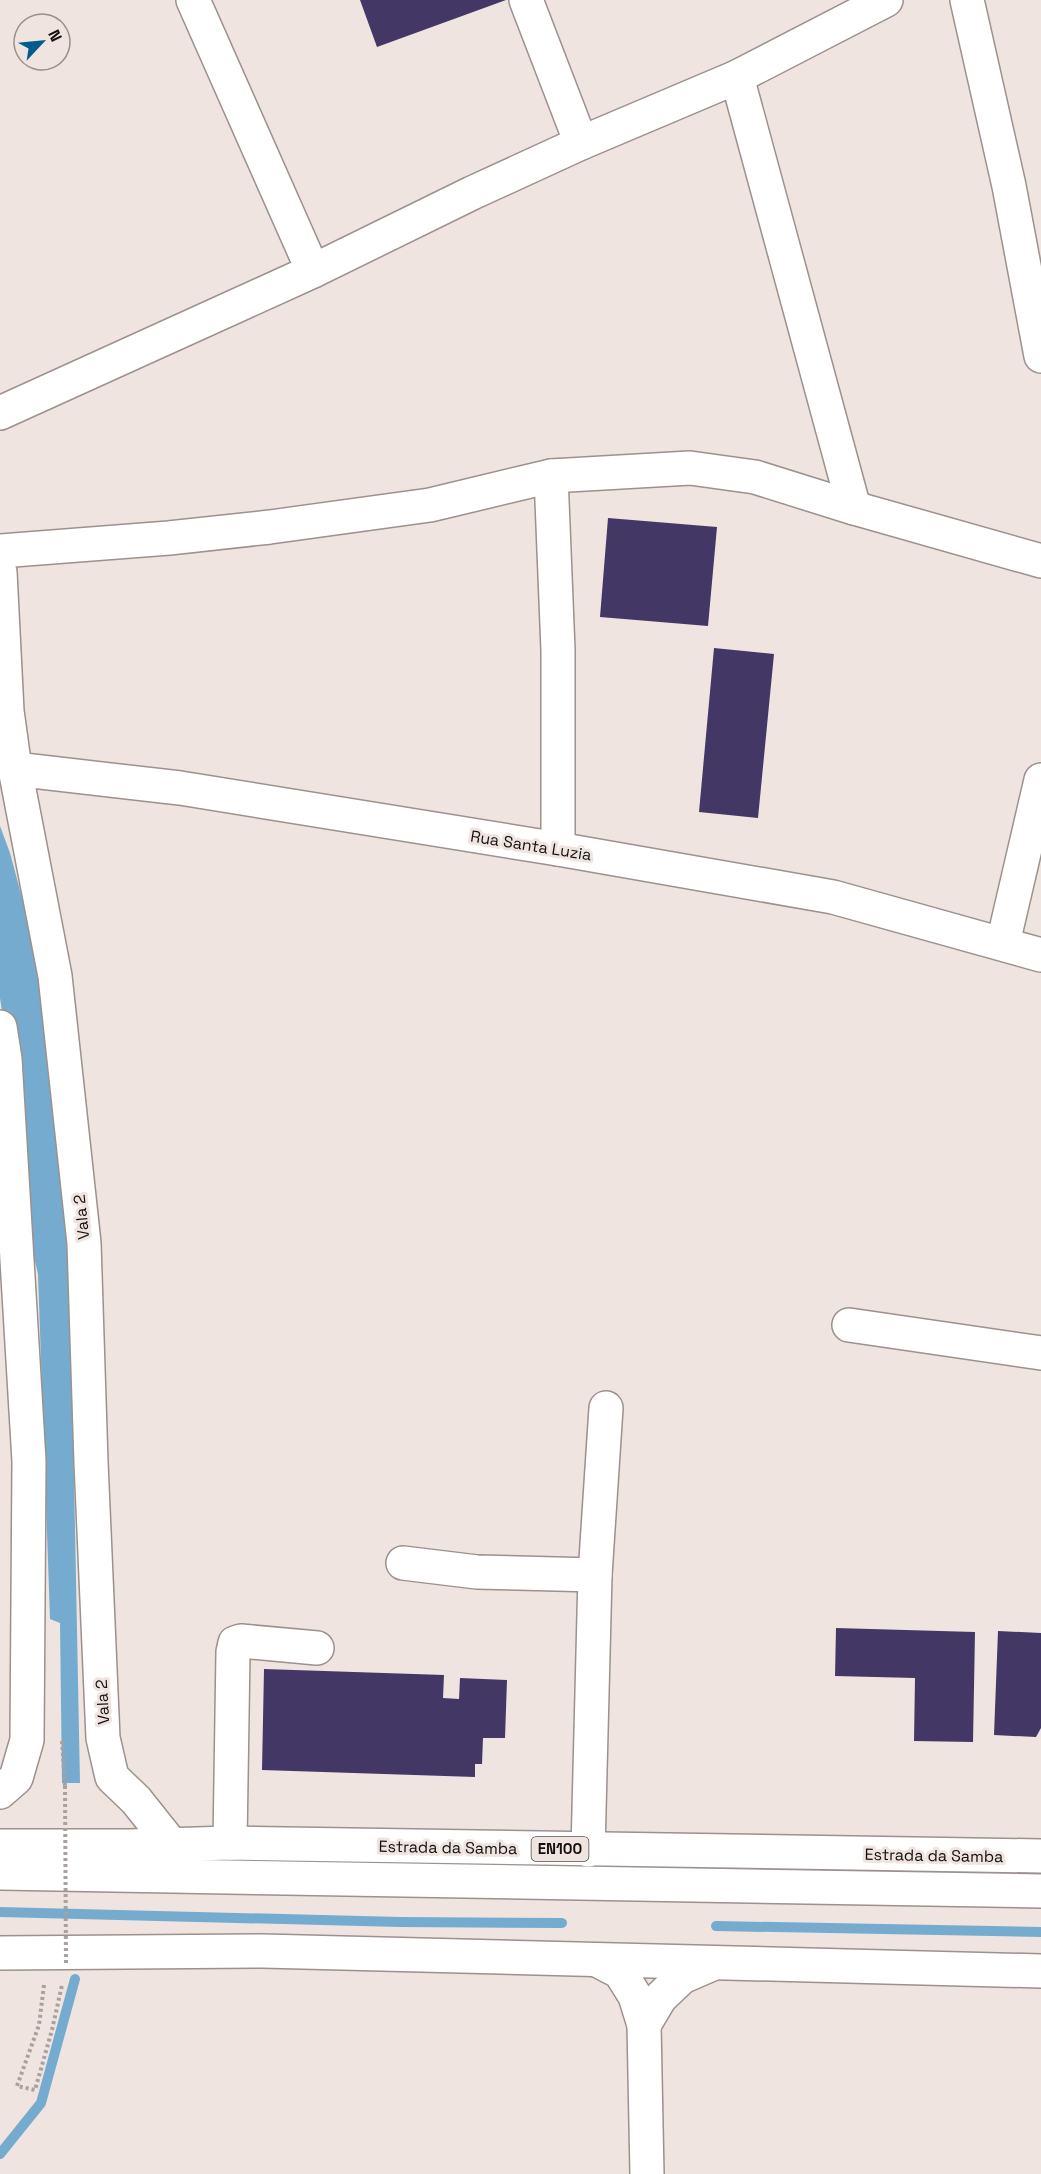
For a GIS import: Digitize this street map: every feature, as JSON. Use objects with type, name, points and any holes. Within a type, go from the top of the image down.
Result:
[{"type":"street","points":[[193,0],[313,271]]},
{"type":"street","points":[[526,0],[581,143]]},
{"type":"street","points":[[0,413],[313,271],[472,193],[581,143],[736,77],[885,0]]},
{"type":"street","points":[[967,0],[1009,186],[1041,356]]},
{"type":"street","points":[[736,77],[854,508]]},
{"type":"street","points":[[0,551],[169,538],[429,505],[551,476],[690,468],[754,477],[1041,561]]},
{"type":"street","points":[[551,476],[558,650],[558,849]]},
{"type":"street","name":"Vala 2","points":[[0,572],[7,711],[15,770],[55,976],[84,1243],[103,1738],[112,1777],[136,1800],[171,1844]]},
{"type":"street","name":"Rua Santa Luzia","points":[[15,770],[180,788],[558,849],[833,897],[1041,955]]},
{"type":"street","points":[[1004,943],[1041,780]]},
{"type":"street","points":[[0,1027],[5,1059],[29,1461],[27,1740],[16,1778],[0,1792]]},
{"type":"street","points":[[849,1325],[1041,1353]]},
{"type":"street","points":[[588,1850],[595,1575],[606,1408]]},
{"type":"street","points":[[403,1563],[477,1572],[595,1575]]},
{"type":"street","points":[[230,1843],[235,1643],[241,1641],[316,1648]]},
{"type":"street","name":"Estrada da Samba","points":[[0,1846],[230,1843],[1041,1856]]},
{"type":"street","name":"Estrada da Samba","points":[[0,1873],[1041,1891]]},
{"type":"street","points":[[0,1953],[62,1963],[263,1951],[1041,1971]]},
{"type":"street","points":[[597,1960],[620,1972],[635,1996],[644,2025],[647,2174]]},
{"type":"street","points":[[644,2025],[660,1998],[682,1977],[713,1963]]},
{"type":"path","points":[[62,1963],[17,2086],[35,2090],[52,2030],[62,1963],[64,1786]]},
{"type":"water","points":[[0,826],[10,853],[39,961],[51,1049],[70,1273],[80,1783],[62,1783],[60,1623],[50,1619],[38,1274],[14,1175],[9,1058],[0,998]]},
{"type":"building","points":[[360,0],[506,0],[377,47]]},
{"type":"building","points":[[608,518],[717,527],[708,626],[600,617]]},
{"type":"building","points":[[714,648],[774,654],[758,818],[699,812]]},
{"type":"building","points":[[836,1628],[975,1632],[973,1742],[914,1741],[915,1678],[835,1676]]},
{"type":"building","points":[[998,1631],[1041,1633],[1041,1728],[1036,1737],[994,1735]]},
{"type":"building","points":[[264,1669],[444,1675],[443,1698],[459,1699],[460,1678],[507,1680],[505,1738],[483,1738],[482,1764],[475,1764],[475,1777],[262,1770]]},
{"type":"waterway","points":[[0,1912],[400,1922],[562,1923]]},
{"type":"waterway","points":[[716,1926],[1041,1932]]},
{"type":"waterway","points":[[0,2154],[41,2103],[75,1979]]}]
